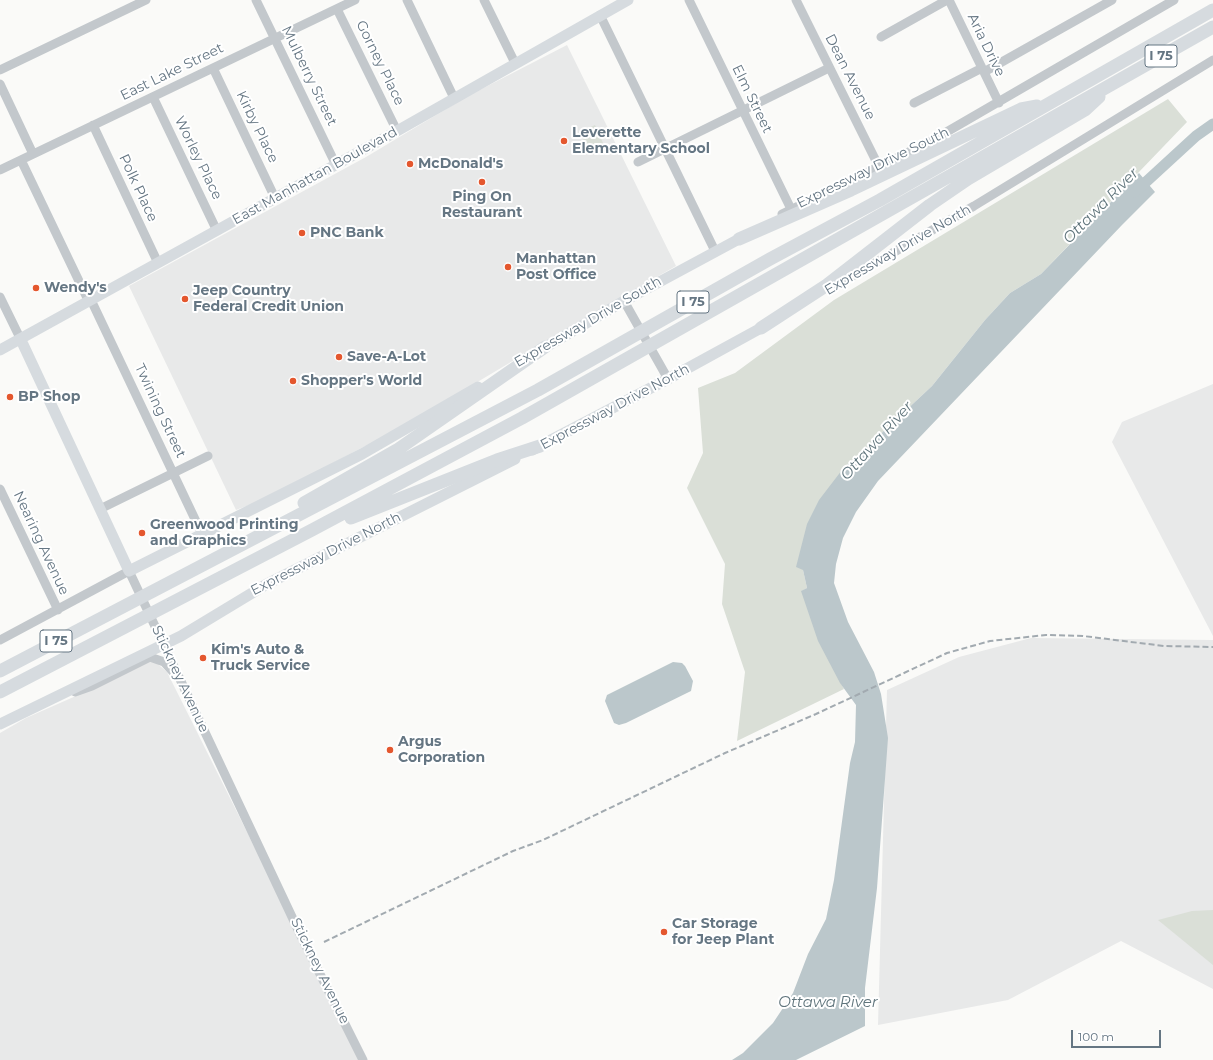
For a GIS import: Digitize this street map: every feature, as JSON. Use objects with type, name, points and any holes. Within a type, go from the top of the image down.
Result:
[{"type":"highway","name":"I 75","points":[[0,671],[538,390],[770,259],[880,200],[1213,10]]},
{"type":"highway","name":"I 75","points":[[0,692],[281,546],[522,418],[1213,27]]},
{"type":"highway","points":[[761,328],[827,285],[930,206],[968,179],[1085,110],[1110,86]]},
{"type":"highway","points":[[739,239],[851,190],[1021,109],[1045,105]]},
{"type":"highway","points":[[168,583],[271,521],[386,457],[545,347]]},
{"type":"highway","points":[[281,546],[450,478],[540,446]]},
{"type":"highway","points":[[0,695],[41,671]]},
{"type":"main road","name":"East Manhattan Boulevard","points":[[0,350],[21,340],[397,131],[514,63],[628,0]]},
{"type":"main road","name":"Expressway Drive South","points":[[129,571],[362,454],[624,301],[739,239]]},
{"type":"main road","name":"Expressway Drive North","points":[[0,724],[181,636],[266,584],[540,446],[761,328]]},
{"type":"main road","name":"Stickney Avenue","points":[[21,340],[129,571]]},
{"type":"street","points":[[0,70],[146,0]]},
{"type":"street","name":"Mulberry Street","points":[[256,0],[336,164]]},
{"type":"street","name":"East Lake Street","points":[[0,170],[355,0]]},
{"type":"street","points":[[407,0],[454,98]]},
{"type":"street","points":[[484,0],[514,63]]},
{"type":"street","name":"Elm Street","points":[[689,0],[791,209]]},
{"type":"street","name":"Dean Avenue","points":[[796,0],[879,167]]},
{"type":"street","points":[[881,37],[948,0]]},
{"type":"street","name":"Aria Drive","points":[[948,0],[1000,103]]},
{"type":"street","points":[[914,103],[983,70],[1095,4],[1112,0]]},
{"type":"street","name":"Expressway Drive South","points":[[739,239],[791,209],[931,141],[1000,103],[1174,0]]},
{"type":"street","name":"Gorney Place","points":[[337,9],[397,131]]},
{"type":"street","points":[[600,15],[716,251]]},
{"type":"street","name":"Expressway Drive North","points":[[761,328],[974,206],[1213,60]]},
{"type":"street","name":"Kirby Place","points":[[213,68],[275,198]]},
{"type":"street","points":[[638,162],[829,68]]},
{"type":"street","points":[[0,84],[33,154]]},
{"type":"street","name":"Worley Place","points":[[153,97],[217,231]]},
{"type":"street","name":"Polk Place","points":[[93,125],[158,263]]},
{"type":"street","name":"Twining Street","points":[[20,160],[174,473],[202,534]]},
{"type":"street","name":"Stickney Avenue","points":[[0,297],[21,340]]},
{"type":"street","points":[[624,301],[668,379]]},
{"type":"street","points":[[100,509],[208,456]]},
{"type":"street","name":"Nearing Avenue","points":[[0,489],[58,610]]},
{"type":"street","name":"Expressway Drive South","points":[[0,640],[129,571]]},
{"type":"street","name":"Stickney Avenue","points":[[129,571],[306,946],[363,1060]]},
{"type":"street","points":[[38,705],[92,686],[150,657],[164,662],[181,682]]},
{"type":"shaded area","points":[[567,45],[676,266],[578,322],[402,427],[260,501],[236,510],[129,286],[366,157],[468,96]]},
{"type":"shaded area","points":[[1168,99],[1187,122],[1041,274],[1010,293],[985,320],[932,386],[842,470],[803,570],[807,588],[802,591],[829,659],[844,689],[737,741],[745,672],[722,604],[725,564],[687,488],[703,453],[698,388],[735,373],[834,300]]},
{"type":"shaded area","points":[[595,125],[603,143],[588,150],[580,132]]},
{"type":"shaded area","points":[[1213,384],[1213,636],[1112,442],[1122,422]]},
{"type":"shaded area","points":[[1031,638],[1213,640],[1213,989],[1121,941],[1008,1000],[878,1025],[887,690],[959,657]]},
{"type":"shaded area","points":[[154,661],[167,672],[361,1060],[0,1060],[0,733],[26,718],[94,688],[142,663]]},
{"type":"shaded area","points":[[1213,910],[1213,965],[1158,920],[1192,911]]},
{"type":"water","points":[[1139,173],[1155,192],[878,481],[856,512],[843,538],[836,564],[834,583],[848,622],[874,672],[881,694],[888,738],[877,888],[865,988],[865,1026],[796,1060],[732,1060],[743,1053],[773,1023],[793,993],[808,954],[826,919],[834,880],[850,763],[855,742],[856,705],[840,683],[818,641],[801,591],[807,588],[803,570],[796,567],[807,524],[819,500],[842,470],[932,386],[985,320],[1010,293],[1041,274]]},
{"type":"water","points":[[673,662],[682,663],[685,666],[693,681],[691,691],[626,723],[619,725],[614,723],[605,701],[607,695]]},
{"type":"waterway","name":"Ottawa River","points":[[1135,192],[1196,136],[1213,124]]},
{"type":"railway","points":[[324,942],[513,851],[543,840],[725,753],[816,714],[947,653],[990,641],[1046,635],[1083,636],[1164,646],[1213,647]]},
{"type":"place","name":"Leverette Elementary School","points":[[564,141]]},
{"type":"place","name":"McDonald's","points":[[410,164]]},
{"type":"place","name":"Ping On Restaurant","points":[[482,182]]},
{"type":"place","name":"PNC Bank","points":[[302,233]]},
{"type":"place","name":"Manhattan Post Office","points":[[508,267]]},
{"type":"place","name":"Wendy's","points":[[36,288]]},
{"type":"place","name":"Jeep Country Federal Credit Union","points":[[185,299]]},
{"type":"place","name":"Save-A-Lot","points":[[339,357]]},
{"type":"place","name":"Shopper's World","points":[[293,381]]},
{"type":"place","name":"BP Shop","points":[[10,397]]},
{"type":"place","name":"Greenwood Printing and Graphics","points":[[142,533]]},
{"type":"place","name":"Kim's Auto & Truck Service","points":[[203,658]]},
{"type":"place","name":"Argus Corporation","points":[[390,750]]},
{"type":"place","name":"Car Storage for Jeep Plant","points":[[664,932]]}]
